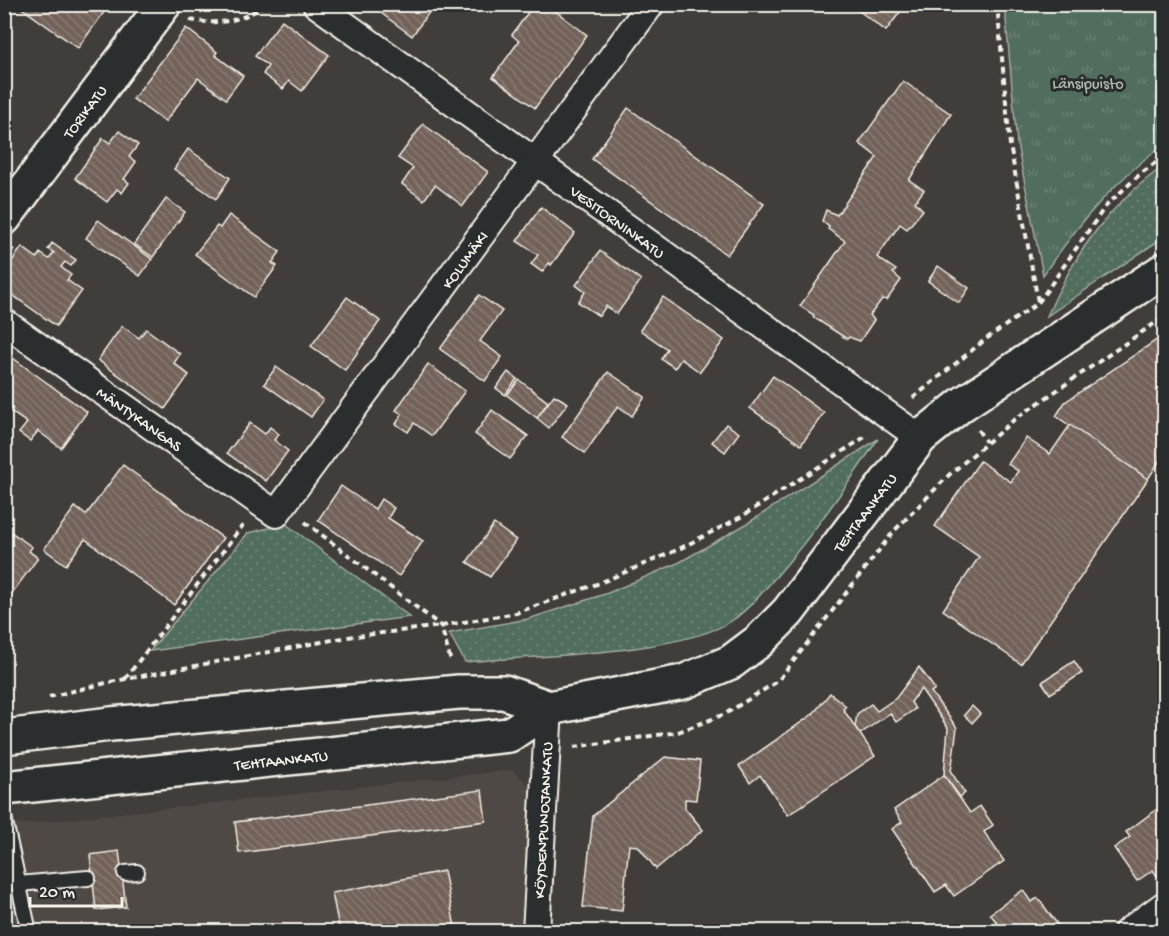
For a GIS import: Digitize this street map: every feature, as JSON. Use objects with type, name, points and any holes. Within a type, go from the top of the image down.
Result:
[{"type":"main road","name":"TORIKATU","points":[[4,218],[174,12]]},
{"type":"main road","name":"TEHTAANKATU","points":[[4,788],[509,735],[549,708],[683,682],[731,662],[759,641],[788,612],[920,438],[961,405],[1164,270]]},
{"type":"main road","points":[[4,737],[111,724],[459,692],[504,692],[549,708]]},
{"type":"street","name":"VESITORNINKATU","points":[[316,4],[920,438]]},
{"type":"street","name":"KOLUMÄKI","points":[[273,508],[535,162],[651,4]]},
{"type":"street","name":"MÄNTYKANGAS","points":[[4,322],[273,508]]},
{"type":"street","name":"KÖYDENPUNOJANKATU","points":[[536,932],[549,708]]},
{"type":"street","points":[[1127,932],[1164,905]]},
{"type":"lane","points":[[4,817],[28,932]]},
{"type":"lane","points":[[18,884],[88,878]]},
{"type":"path","points":[[174,12],[206,23],[230,21],[254,13],[265,4]]},
{"type":"path","points":[[997,4],[1010,146],[1038,303]]},
{"type":"path","points":[[45,698],[125,680],[348,637],[441,626],[516,613],[602,582],[677,550],[741,517],[874,431],[986,339],[1038,303],[1105,207],[1139,175],[1164,156]]},
{"type":"path","points":[[546,755],[572,747],[678,732],[725,714],[778,681],[894,531],[948,475],[1014,419],[1164,317]]},
{"type":"path","points":[[125,680],[273,508],[441,626],[459,692]]},
{"type":"shaded area","points":[[512,770],[531,787],[522,931],[5,931],[4,826]]},
{"type":"green space","name":"Länsipuisto","points":[[1001,5],[1164,5],[1164,144],[1128,173],[1098,204],[1043,275],[1017,144],[1005,8]]},
{"type":"green space","points":[[1164,166],[1164,237],[1047,316],[1081,251],[1095,232],[1126,197]]},
{"type":"green space","points":[[878,439],[820,523],[770,584],[740,615],[710,631],[679,640],[604,652],[465,662],[449,633],[528,619],[608,593],[680,562],[748,523]]},
{"type":"green space","points":[[286,524],[410,617],[150,651],[248,533]]},
{"type":"building","points":[[16,4],[110,4],[78,48]]},
{"type":"building","points":[[369,4],[435,4],[412,36]]},
{"type":"building","points":[[534,4],[546,4],[587,35],[535,108],[493,77],[519,41],[512,35]]},
{"type":"building","points":[[850,4],[906,4],[886,31]]},
{"type":"building","points":[[282,20],[329,55],[302,91],[289,81],[283,89],[263,74],[268,66],[255,56]]},
{"type":"building","points":[[186,28],[217,52],[215,55],[243,76],[226,99],[198,78],[165,122],[133,99]]},
{"type":"building","points":[[903,81],[951,114],[909,180],[924,190],[915,202],[923,210],[907,229],[900,224],[877,257],[896,270],[893,273],[901,280],[887,300],[882,299],[870,315],[874,320],[860,341],[849,337],[847,339],[800,306],[845,241],[828,229],[829,227],[822,221],[826,210],[837,215],[877,157],[859,143]]},
{"type":"building","points":[[628,108],[764,204],[727,255],[592,159]]},
{"type":"building","points":[[423,124],[488,172],[463,206],[435,185],[424,200],[402,184],[413,168],[398,158]]},
{"type":"building","points":[[119,131],[138,145],[129,157],[136,162],[124,179],[129,183],[122,193],[117,189],[107,202],[75,178],[103,138],[110,143]]},
{"type":"building","points":[[188,149],[230,178],[216,199],[174,169]]},
{"type":"building","points":[[166,199],[185,212],[153,257],[134,244]]},
{"type":"building","points":[[541,207],[575,233],[551,265],[549,263],[542,272],[531,264],[538,255],[517,241]]},
{"type":"building","points":[[229,215],[280,252],[272,263],[277,266],[254,297],[195,254],[217,226],[220,228]]},
{"type":"building","points":[[98,220],[152,259],[140,276],[86,238]]},
{"type":"building","points":[[52,243],[76,260],[71,266],[65,262],[61,267],[71,275],[67,280],[82,291],[56,326],[4,289],[4,272],[22,247],[37,258],[40,253],[49,259],[54,253],[48,249]]},
{"type":"building","points":[[600,251],[641,280],[617,314],[606,306],[599,316],[578,302],[585,292],[576,285]]},
{"type":"building","points":[[938,266],[969,288],[959,303],[928,281]]},
{"type":"building","points":[[479,295],[502,311],[480,341],[502,357],[485,381],[440,349]]},
{"type":"building","points":[[347,297],[380,321],[345,370],[311,346]]},
{"type":"building","points":[[663,297],[724,340],[700,372],[681,359],[675,368],[661,359],[667,349],[640,330]]},
{"type":"building","points":[[122,326],[139,338],[146,329],[180,354],[174,363],[189,375],[165,409],[98,360]]},
{"type":"building","points":[[1164,335],[1164,454],[1148,479],[1056,416],[1065,402]]},
{"type":"building","points":[[6,353],[87,412],[61,448],[38,431],[30,441],[19,433],[27,423],[4,407]]},
{"type":"building","points":[[428,364],[465,391],[432,436],[414,423],[408,432],[396,424],[402,414],[396,410]]},
{"type":"building","points":[[276,367],[323,400],[311,417],[264,384]]},
{"type":"building","points":[[508,372],[517,379],[505,395],[496,388]]},
{"type":"building","points":[[608,372],[645,397],[632,416],[618,406],[585,453],[562,437]]},
{"type":"building","points":[[773,376],[824,413],[801,445],[750,408]]},
{"type":"building","points":[[519,380],[548,402],[537,418],[507,395]]},
{"type":"building","points":[[554,395],[568,403],[549,428],[537,418]]},
{"type":"building","points":[[492,410],[528,436],[510,459],[475,434]]},
{"type":"building","points":[[250,423],[265,434],[270,427],[279,434],[274,440],[288,451],[266,481],[227,453]]},
{"type":"building","points":[[726,424],[739,433],[725,452],[712,442]]},
{"type":"building","points":[[1070,425],[1148,479],[1021,664],[943,610],[979,557],[935,526],[980,461],[1011,482],[1018,471],[1008,464],[1026,438],[1050,454]]},
{"type":"building","points":[[123,465],[223,538],[174,605],[85,539],[66,565],[44,549],[75,507],[86,515]]},
{"type":"building","points":[[341,486],[375,509],[381,499],[394,508],[388,518],[423,541],[399,576],[318,520]]},
{"type":"building","points":[[494,524],[516,540],[490,577],[467,562]]},
{"type":"building","points":[[4,527],[32,547],[29,551],[38,558],[4,604]]},
{"type":"building","points":[[1074,661],[1082,673],[1050,694],[1042,682]]},
{"type":"building","points":[[919,667],[935,689],[931,692],[957,728],[951,772],[965,793],[960,797],[944,775],[948,728],[921,689],[911,702],[915,709],[896,722],[890,713],[860,734],[855,727],[857,714],[871,704],[877,711],[896,698]]},
{"type":"building","points":[[830,693],[846,706],[843,709],[875,756],[788,815],[760,775],[750,783],[739,766],[813,714]]},
{"type":"building","points":[[972,706],[980,714],[972,723],[964,715]]},
{"type":"building","points":[[665,757],[700,761],[696,800],[685,799],[685,808],[703,830],[656,869],[638,846],[629,845],[622,911],[583,907],[593,816]]},
{"type":"building","points":[[944,775],[970,813],[980,806],[993,825],[984,832],[1004,861],[954,896],[946,885],[935,892],[892,829],[902,822],[894,810]]},
{"type":"building","points":[[482,790],[486,821],[239,853],[235,822]]},
{"type":"building","points":[[1164,804],[1164,871],[1157,876],[1153,870],[1137,881],[1114,848],[1130,837],[1126,832]]},
{"type":"building","points":[[119,851],[126,907],[96,910],[90,855]]},
{"type":"building","points":[[444,871],[456,932],[340,932],[332,893]]},
{"type":"building","points":[[1023,890],[1031,902],[1038,898],[1063,932],[993,932],[999,925],[990,914]]}]
